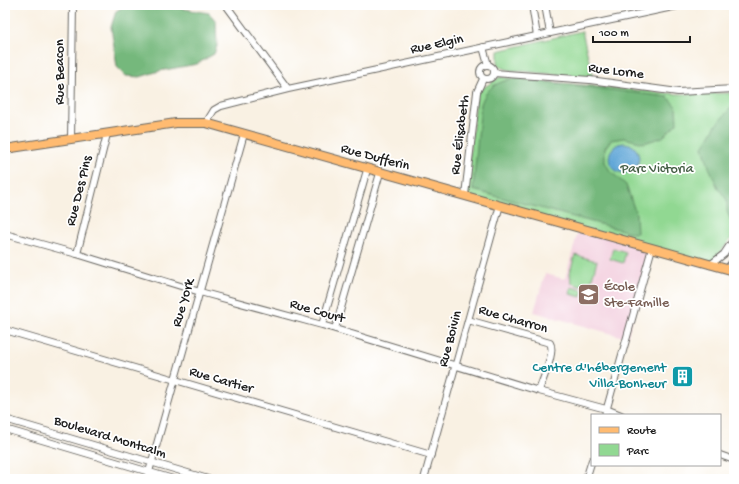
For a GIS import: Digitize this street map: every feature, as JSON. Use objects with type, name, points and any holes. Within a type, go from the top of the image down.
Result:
[{"type":"main road","name":"Rue Dufferin","points":[[5,149],[176,123],[206,123],[367,170],[465,195],[730,270]]},
{"type":"street","name":"Rue Beacon","points":[[71,139],[72,5]]},
{"type":"street","points":[[226,5],[288,89]]},
{"type":"street","points":[[532,5],[537,36]]},
{"type":"street","points":[[545,5],[550,33]]},
{"type":"street","name":"Rue Elgin","points":[[206,123],[214,110],[221,106],[288,89],[682,5]]},
{"type":"street","points":[[483,47],[488,65],[493,68],[494,73],[492,78],[486,80],[480,74],[480,71],[483,66],[488,65]]},
{"type":"street","name":"Rue Lorne","points":[[494,73],[590,80],[678,92],[734,89]]},
{"type":"street","name":"Rue Élisabeth","points":[[465,195],[477,92],[483,78]]},
{"type":"street","name":"Rue Des Pins","points":[[77,254],[107,134]]},
{"type":"street","name":"Rue York","points":[[148,479],[244,134]]},
{"type":"street","points":[[322,325],[367,170]]},
{"type":"street","points":[[335,329],[380,173]]},
{"type":"street","name":"Rue Boivin","points":[[424,479],[500,205]]},
{"type":"street","name":"Rue Court","points":[[5,234],[77,254],[200,292],[322,325],[616,414]]},
{"type":"street","points":[[710,265],[724,254],[734,239]]},
{"type":"street","points":[[606,412],[652,248]]},
{"type":"street","points":[[343,253],[356,257]]},
{"type":"street","points":[[730,270],[734,260]]},
{"type":"street","name":"Rue Charron","points":[[468,320],[550,343],[551,354],[539,391]]},
{"type":"street","name":"Rue Cartier","points":[[5,330],[431,455]]},
{"type":"street","name":"Boulevard Montcalm","points":[[5,419],[208,479]]},
{"type":"street","name":"Boulevard Montcalm","points":[[5,429],[173,479]]},
{"type":"street","points":[[721,455],[734,460]]},
{"type":"street","points":[[586,479],[591,463]]},
{"type":"shaded area","name":"École Ste-Famille","points":[[579,228],[652,248],[627,338],[534,312],[545,274],[565,279]]},
{"type":"green space","points":[[126,5],[179,8],[209,13],[216,21],[217,46],[214,54],[197,64],[159,71],[140,77],[126,76],[117,67],[111,27],[116,11]]},
{"type":"green space","points":[[582,31],[593,78],[509,70],[498,66],[498,51]]},
{"type":"green space","name":"Parc Victoria","points":[[500,77],[678,94],[734,93],[734,235],[711,264],[465,195],[477,92]]},
{"type":"green space","points":[[515,78],[668,97],[676,107],[677,123],[663,137],[644,143],[624,138],[611,140],[605,148],[605,162],[610,171],[626,185],[636,214],[637,233],[473,190],[481,104],[490,89],[498,83]]},
{"type":"green space","points":[[734,104],[734,224],[732,223],[727,212],[727,200],[718,188],[709,167],[703,147],[716,125]]},
{"type":"green space","points":[[613,248],[626,252],[623,263],[610,259]]},
{"type":"green space","points":[[575,255],[597,261],[589,289],[571,283],[570,272]]},
{"type":"green space","points":[[571,287],[583,290],[581,297],[570,294]]},
{"type":"water","points":[[624,143],[635,147],[639,158],[635,169],[624,173],[613,169],[609,158],[613,147]]},
{"type":"place","name":"École Ste-Famille","points":[[589,295]]},
{"type":"place","name":"Centre d'hébergement Villa-Bonheur","points":[[682,376]]}]
